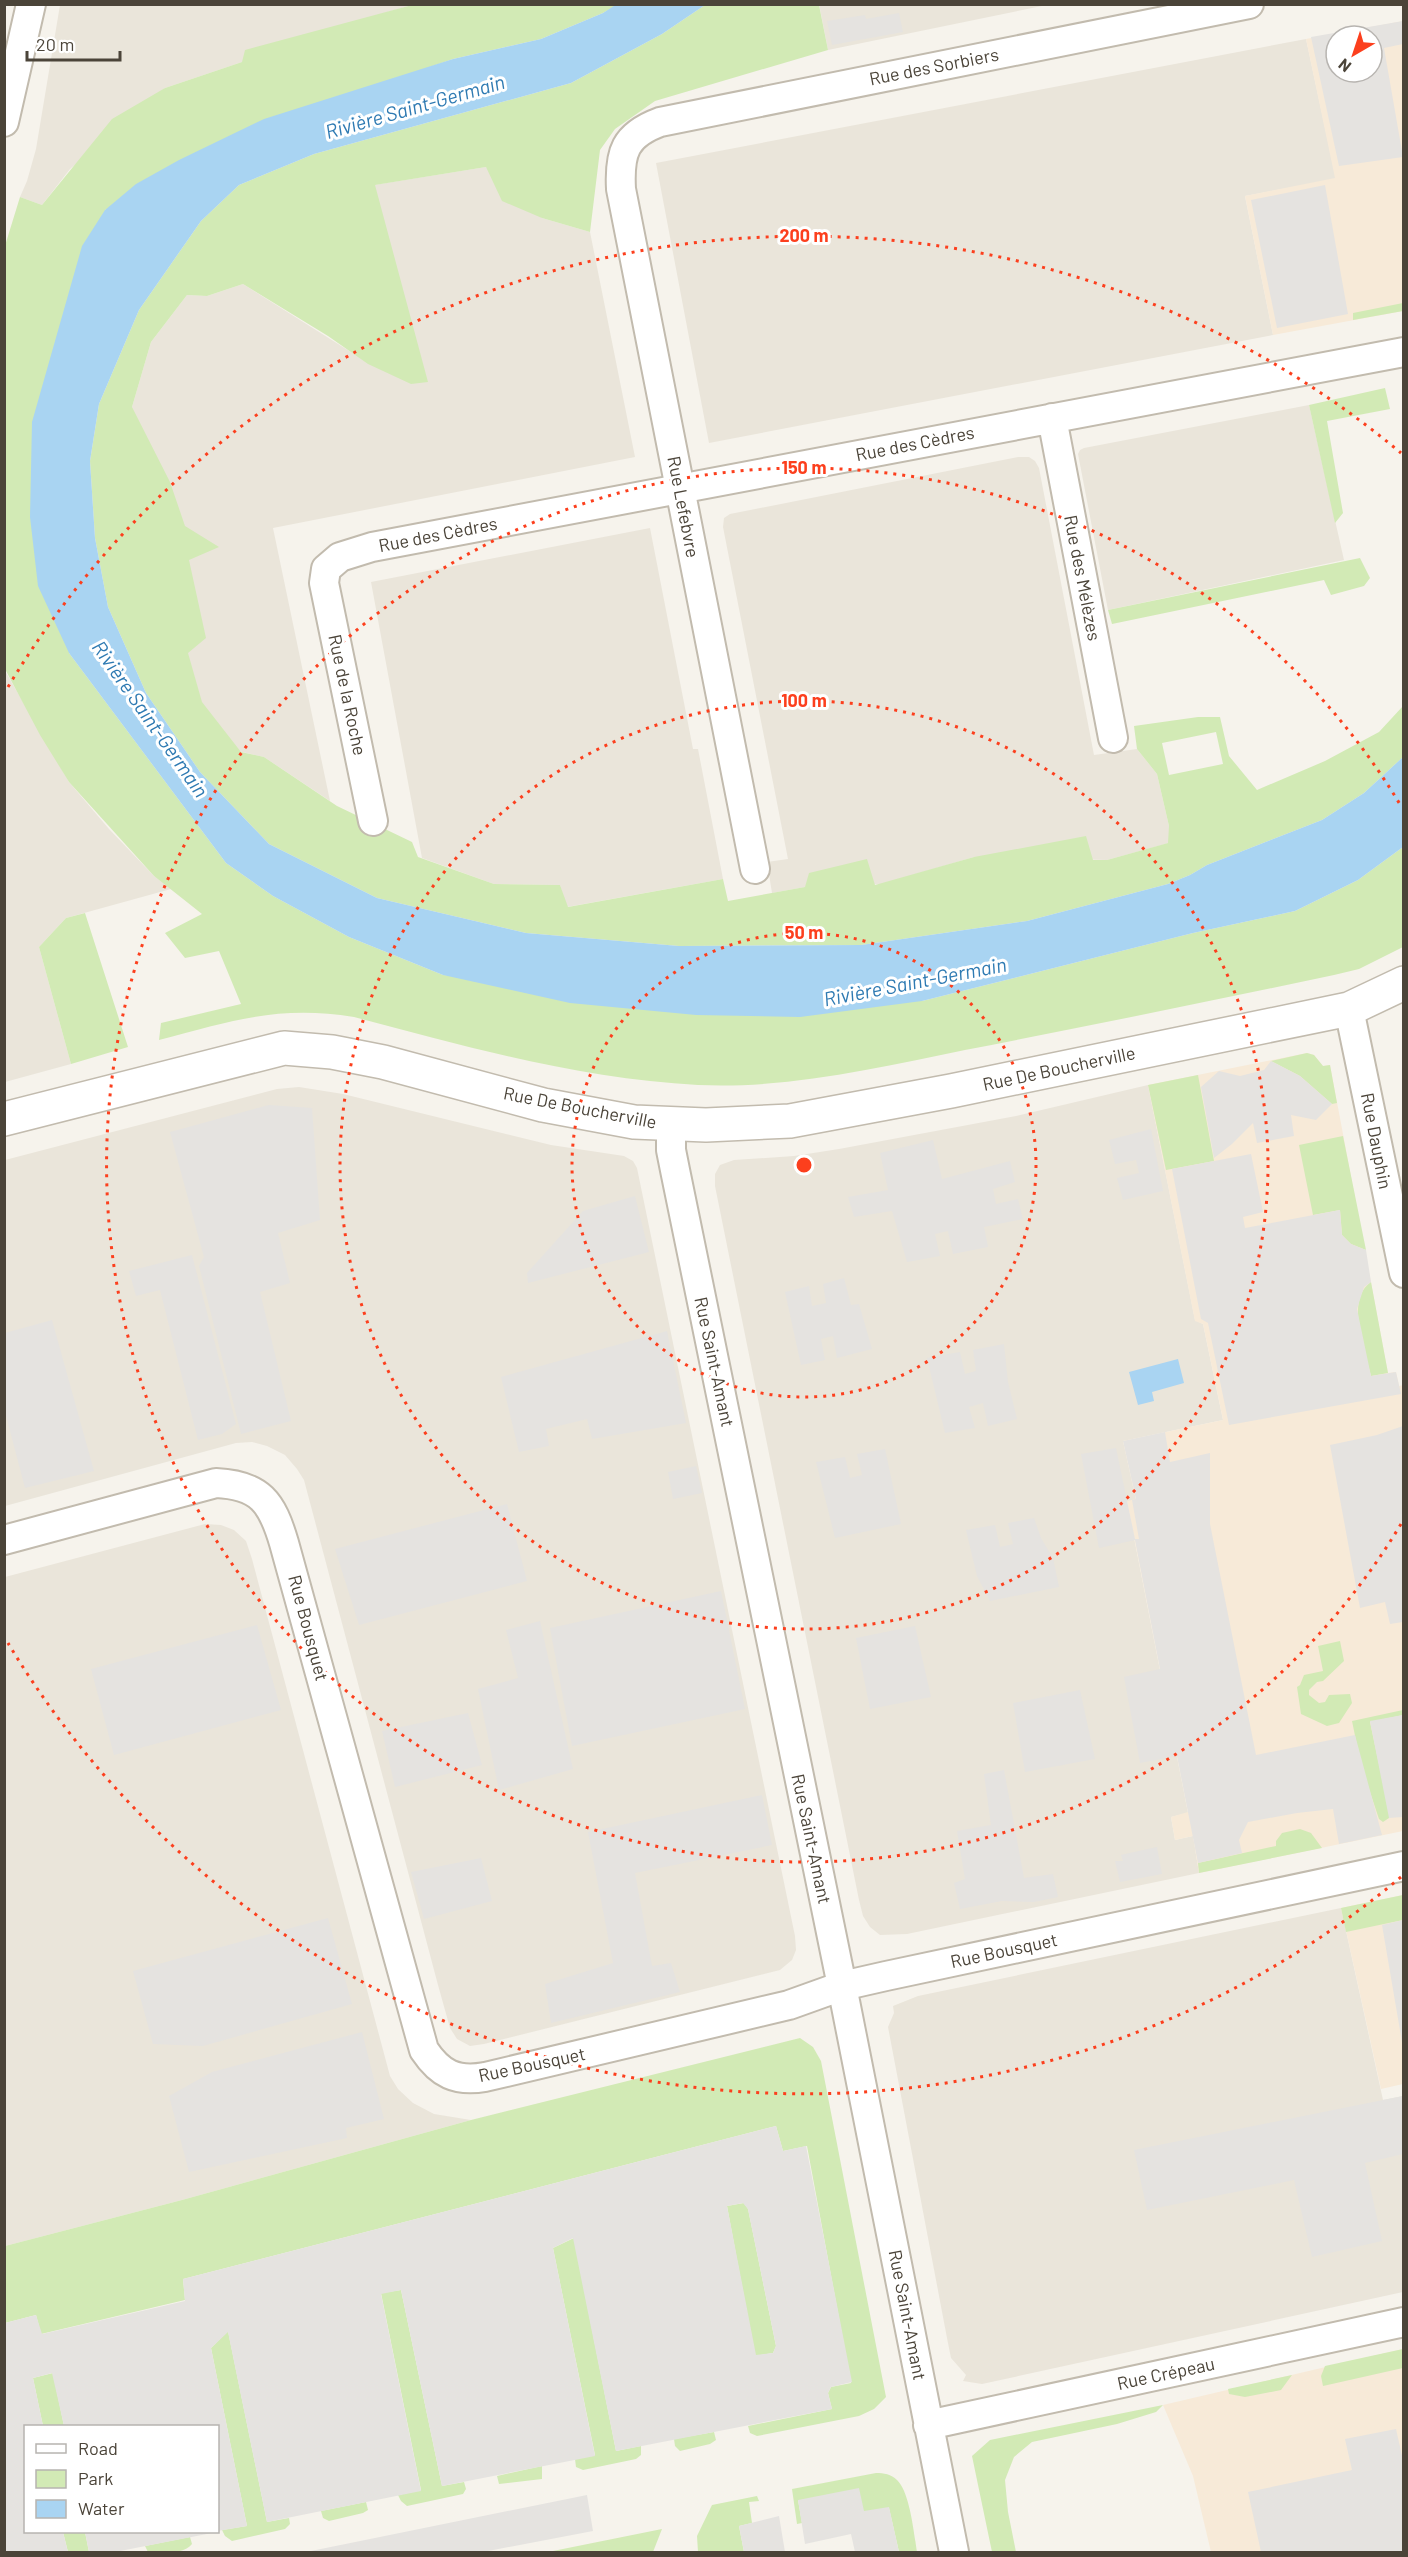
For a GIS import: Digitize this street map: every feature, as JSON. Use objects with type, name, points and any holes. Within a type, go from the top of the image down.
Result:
[{"type":"street","points":[[4,122],[32,4]]},
{"type":"street","name":"Rue des Sorbiers","points":[[626,145],[642,130],[660,122],[1167,12],[1249,4]]},
{"type":"street","name":"Rue Lefebvre","points":[[626,145],[621,166],[621,189],[755,868]]},
{"type":"street","name":"Rue des Cèdres","points":[[326,569],[340,557],[364,549],[1404,352]]},
{"type":"street","name":"Rue des Mélèzes","points":[[1052,418],[1113,738]]},
{"type":"street","name":"Rue de la Roche","points":[[326,569],[325,591],[373,821]]},
{"type":"street","name":"Rue De Boucherville","points":[[4,1119],[284,1048],[358,1057],[543,1105],[634,1122],[671,1125],[733,1125],[790,1121],[1349,1009],[1404,983]]},
{"type":"street","name":"Rue Dauphin","points":[[1349,1009],[1404,1273]]},
{"type":"street","name":"Rue Saint-Amant","points":[[671,1125],[671,1150],[842,1986],[954,2553]]},
{"type":"street","name":"Rue Bousquet","points":[[4,1540],[216,1483],[241,1485],[261,1497],[269,1507],[284,1543],[424,2050],[438,2069],[457,2077],[485,2077],[789,2005],[842,1986],[1404,1866]]},
{"type":"street","name":"Rue Crépeau","points":[[928,2425],[1404,2322]]},
{"type":"shaded area","points":[[819,4],[1047,5],[828,50]]},
{"type":"shaded area","points":[[60,5],[412,5],[305,36],[242,62],[165,88],[70,169],[42,205],[20,197],[36,149]]},
{"type":"shaded area","points":[[899,13],[903,32],[832,45],[827,21],[865,15],[866,19]]},
{"type":"shaded area","points":[[1403,21],[1403,311],[1273,335],[1245,196],[1335,178],[1306,39],[1324,36],[1324,84],[1384,84],[1384,25]]},
{"type":"shaded area","points":[[1403,21],[1403,44],[1384,48],[1384,24]]},
{"type":"shaded area","points":[[1324,35],[1324,84],[1384,84],[1384,48],[1403,157],[1339,166],[1311,37]]},
{"type":"shaded area","points":[[1306,39],[1336,179],[1245,196],[1273,335],[709,443],[656,163]]},
{"type":"shaded area","points":[[486,167],[542,218],[590,232],[635,457],[273,528],[330,801],[264,757],[217,746],[170,650],[132,407],[151,342],[187,295],[207,296],[243,284],[354,354],[374,185]]},
{"type":"shaded area","points":[[1325,185],[1348,314],[1277,328],[1251,200]]},
{"type":"shaded area","points":[[1309,405],[1344,560],[1108,610],[1078,454],[1080,450]]},
{"type":"shaded area","points":[[1018,457],[1029,457],[1039,468],[1094,755],[1137,749],[1157,774],[1169,826],[1169,843],[1107,860],[974,857],[882,884],[805,887],[772,893],[767,862],[788,859],[723,527],[724,518],[730,514]]},
{"type":"shaded area","points":[[650,528],[693,749],[698,749],[723,879],[567,907],[560,885],[494,884],[422,858],[371,582]]},
{"type":"shaded area","points":[[4,669],[69,782],[109,829],[154,876],[171,889],[66,918],[39,947],[71,1064],[5,1082]]},
{"type":"shaded area","points":[[1307,1053],[1314,1055],[1323,1066],[1330,1065],[1388,1373],[1396,1372],[1399,1386],[1403,1385],[1403,1831],[1199,1873],[1193,1836],[1175,1840],[1171,1817],[1188,1812],[1127,1501],[1136,1499],[1123,1441],[1223,1420],[1203,1324],[1195,1321],[1148,1085]]},
{"type":"shaded area","points":[[1271,1061],[1300,1076],[1332,1104],[1316,1120],[1291,1115],[1294,1136],[1257,1143],[1253,1123],[1214,1158],[1201,1087],[1219,1071],[1240,1076],[1264,1070]]},
{"type":"shaded area","points":[[1148,1085],[1195,1320],[1203,1324],[1223,1420],[1123,1441],[1136,1500],[1127,1502],[1188,1813],[1171,1817],[1175,1840],[1193,1836],[1199,1873],[907,1934],[880,1935],[870,1927],[863,1916],[859,1900],[715,1186],[715,1174],[720,1165],[734,1160],[794,1156],[839,1149],[1016,1116]]},
{"type":"shaded area","points":[[299,1087],[343,1094],[551,1145],[624,1156],[633,1161],[637,1168],[795,1936],[796,1950],[792,1960],[780,1970],[484,2044],[470,2046],[457,2039],[450,2028],[438,1985],[304,1480],[297,1469],[285,1455],[267,1446],[252,1442],[236,1443],[5,1506],[5,1160],[277,1089]]},
{"type":"shaded area","points":[[269,1105],[312,1108],[320,1220],[278,1233],[290,1283],[260,1292],[291,1421],[241,1434],[199,1266],[204,1257],[170,1132]]},
{"type":"shaded area","points":[[1151,1129],[1163,1191],[1123,1200],[1117,1178],[1139,1173],[1136,1160],[1115,1164],[1109,1140]]},
{"type":"shaded area","points":[[933,1140],[942,1179],[1010,1161],[1015,1182],[993,1189],[996,1204],[1018,1199],[1023,1219],[984,1227],[988,1247],[953,1254],[948,1231],[935,1234],[940,1256],[907,1262],[892,1211],[854,1217],[848,1197],[888,1190],[880,1153]]},
{"type":"shaded area","points":[[1251,1154],[1263,1212],[1243,1217],[1245,1228],[1340,1210],[1342,1235],[1351,1244],[1366,1250],[1371,1282],[1364,1287],[1357,1309],[1371,1376],[1396,1372],[1401,1394],[1229,1425],[1208,1323],[1201,1319],[1172,1169]]},
{"type":"shaded area","points":[[635,1196],[649,1252],[528,1283],[527,1273],[583,1211]]},
{"type":"shaded area","points":[[192,1255],[236,1424],[222,1434],[198,1440],[160,1290],[136,1296],[129,1271]]},
{"type":"shaded area","points":[[844,1278],[851,1305],[859,1304],[872,1349],[837,1358],[833,1336],[821,1339],[825,1360],[801,1365],[785,1292],[809,1286],[812,1306],[826,1303],[823,1284]]},
{"type":"shaded area","points":[[52,1320],[94,1471],[25,1488],[5,1412],[5,1333]]},
{"type":"shaded area","points":[[667,1331],[686,1423],[592,1439],[587,1419],[546,1429],[549,1446],[519,1452],[501,1377]]},
{"type":"shaded area","points":[[1004,1344],[1008,1382],[1017,1419],[988,1426],[983,1403],[969,1407],[975,1428],[945,1433],[927,1358],[960,1352],[965,1374],[976,1371],[973,1350]]},
{"type":"shaded area","points":[[1403,1426],[1403,1622],[1390,1624],[1385,1602],[1360,1608],[1330,1445],[1377,1435]]},
{"type":"shaded area","points":[[1165,1432],[1170,1462],[1210,1453],[1210,1524],[1256,1755],[1355,1735],[1382,1835],[1339,1844],[1333,1809],[1297,1813],[1248,1822],[1239,1840],[1242,1853],[1198,1863],[1177,1756],[1140,1763],[1124,1677],[1160,1669],[1135,1540],[1099,1548],[1081,1454],[1116,1448],[1135,1539],[1139,1539],[1132,1500],[1136,1499],[1123,1441]]},
{"type":"shaded area","points":[[885,1449],[901,1524],[835,1538],[816,1462],[845,1457],[850,1478],[862,1475],[857,1454]]},
{"type":"shaded area","points":[[696,1466],[702,1493],[673,1499],[668,1472]]},
{"type":"shaded area","points":[[507,1504],[527,1581],[359,1625],[335,1549]]},
{"type":"shaded area","points":[[1034,1518],[1041,1538],[1053,1558],[1059,1587],[990,1601],[977,1576],[966,1530],[995,1525],[1000,1547],[1013,1544],[1008,1523]]},
{"type":"shaded area","points":[[205,1524],[221,1525],[234,1530],[246,1541],[390,2076],[398,2089],[413,2103],[434,2114],[471,2120],[5,2246],[5,1577]]},
{"type":"shaded area","points":[[721,1591],[745,1709],[572,1746],[550,1628]]},
{"type":"shaded area","points":[[540,1621],[573,1769],[499,1790],[478,1689],[518,1678],[506,1630]]},
{"type":"shaded area","points":[[257,1625],[281,1710],[114,1755],[91,1669]]},
{"type":"shaded area","points":[[915,1626],[931,1697],[870,1709],[856,1638]]},
{"type":"shaded area","points":[[1080,1690],[1095,1759],[1025,1772],[1013,1703]]},
{"type":"shaded area","points":[[468,1713],[482,1765],[395,1787],[382,1731]]},
{"type":"shaded area","points":[[1403,1715],[1403,1817],[1389,1818],[1370,1721]]},
{"type":"shaded area","points":[[1004,1770],[1024,1878],[1053,1874],[1058,1897],[1034,1902],[1002,1901],[960,1909],[954,1883],[965,1879],[957,1831],[991,1825],[984,1774]]},
{"type":"shaded area","points":[[762,1795],[772,1845],[635,1873],[652,1966],[671,1963],[680,1992],[551,2023],[545,1984],[613,1963],[588,1832]]},
{"type":"shaded area","points":[[1157,1847],[1162,1874],[1120,1882],[1115,1861],[1123,1861],[1121,1855]]},
{"type":"shaded area","points":[[481,1858],[492,1901],[424,1919],[411,1872]]},
{"type":"shaded area","points":[[1403,1895],[1403,2084],[1381,2089],[1341,1908]]},
{"type":"shaded area","points":[[1341,1908],[1383,2100],[1403,2096],[1403,2292],[982,2384],[963,2381],[966,2375],[951,2358],[888,2027],[894,2013],[893,2006],[918,1996]]},
{"type":"shaded area","points":[[328,1918],[352,2004],[203,2046],[153,2044],[133,1971]]},
{"type":"shaded area","points":[[1404,1920],[1403,2048],[1382,1925]]},
{"type":"shaded area","points":[[362,2032],[384,2119],[346,2128],[347,2138],[189,2172],[169,2096],[212,2072]]},
{"type":"shaded area","points":[[1403,2096],[1403,2154],[1365,2163],[1382,2241],[1312,2257],[1294,2180],[1147,2210],[1134,2150]]},
{"type":"shaded area","points":[[776,2126],[783,2151],[806,2146],[852,2382],[831,2387],[828,2393],[832,2409],[616,2451],[573,2238],[553,2248],[595,2456],[442,2486],[401,2290],[381,2294],[421,2491],[267,2522],[228,2332],[211,2348],[247,2526],[219,2531],[219,2425],[64,2425],[52,2373],[33,2378],[43,2425],[24,2425],[24,2533],[63,2533],[68,2552],[5,2552],[5,2323],[36,2315],[42,2334],[185,2301],[183,2279]],"holes":[[[743,2203],[748,2209],[776,2346],[773,2353],[756,2355],[727,2206]]]},
{"type":"shaded area","points":[[1403,2349],[1403,2552],[1211,2552],[1193,2476],[1163,2405]]},
{"type":"shaded area","points":[[1396,2429],[1403,2460],[1403,2552],[1261,2552],[1248,2492],[1352,2470],[1345,2439]]},
{"type":"shaded area","points":[[859,2488],[864,2511],[889,2507],[899,2552],[855,2552],[851,2534],[805,2544],[798,2500]]},
{"type":"shaded area","points":[[587,2495],[593,2531],[483,2552],[306,2552]]},
{"type":"shaded area","points":[[779,2516],[785,2552],[744,2552],[739,2526]]},
{"type":"shaded area","points":[[85,2533],[212,2533],[115,2552],[89,2552]]},
{"type":"green space","points":[[412,5],[617,5],[541,39],[453,59],[363,90],[105,210],[69,653],[226,863],[273,896],[349,937],[443,975],[922,1001],[1193,933],[1295,911],[1358,880],[1403,847],[1403,947],[1359,969],[1334,975],[866,1070],[766,1084],[698,1085],[611,1076],[524,1060],[354,1017],[327,1014],[278,1014],[255,1017],[159,1040],[161,1023],[241,1004],[219,951],[185,958],[165,933],[202,914],[154,876],[69,782],[40,735],[5,669],[4,249],[20,197],[42,205],[112,119],[165,88],[242,62],[245,50]]},
{"type":"green space","points":[[705,5],[819,5],[828,50],[655,101],[615,129],[600,150],[590,232],[542,218],[502,201],[486,167],[375,185],[428,382],[411,384],[368,364],[328,336],[243,284],[207,296],[187,295],[151,342],[132,407],[170,482],[185,526],[219,547],[189,560],[206,638],[188,653],[202,702],[241,752],[264,757],[337,806],[412,842],[418,857],[494,884],[560,885],[568,907],[723,879],[728,901],[805,887],[809,873],[867,859],[875,885],[974,857],[1086,836],[1093,860],[1107,860],[1168,843],[1169,826],[1157,774],[1137,749],[1134,726],[1198,717],[1220,717],[1229,756],[1257,790],[1325,761],[1379,732],[1403,706],[1403,757],[1364,793],[1322,820],[1207,865],[1168,884],[1027,921],[861,945],[679,946],[526,933],[377,898],[269,844],[200,772],[146,693],[108,607],[95,538],[90,461],[99,404],[139,310],[201,221],[239,185],[314,154],[571,83],[662,34]],"holes":[[[1216,732],[1223,764],[1169,775],[1162,743]]]},
{"type":"green space","points":[[1403,303],[1403,311],[1353,320],[1353,313]]},
{"type":"green space","points":[[1385,388],[1390,409],[1327,421],[1343,513],[1335,523],[1309,405]]},
{"type":"green space","points":[[1360,558],[1370,578],[1364,586],[1331,595],[1324,580],[1112,624],[1108,610]]},
{"type":"green space","points":[[85,913],[128,1047],[71,1064],[39,947],[66,918]]},
{"type":"green space","points":[[1307,1053],[1314,1055],[1323,1066],[1330,1065],[1337,1103],[1332,1104],[1300,1076],[1271,1061]]},
{"type":"green space","points":[[1198,1075],[1214,1161],[1166,1170],[1148,1085]]},
{"type":"green space","points":[[1343,1136],[1366,1250],[1351,1244],[1342,1235],[1340,1210],[1313,1215],[1299,1145]]},
{"type":"green space","points":[[1371,1282],[1388,1373],[1371,1376],[1358,1313],[1363,1290]]},
{"type":"green space","points":[[1340,1641],[1344,1661],[1323,1681],[1317,1682],[1309,1690],[1309,1695],[1319,1703],[1325,1702],[1329,1695],[1350,1694],[1352,1703],[1339,1723],[1327,1726],[1301,1714],[1297,1687],[1304,1675],[1323,1671],[1318,1646]]},
{"type":"green space","points":[[1403,1710],[1403,1715],[1370,1722],[1389,1811],[1389,1818],[1383,1822],[1379,1819],[1361,1765],[1352,1721]]},
{"type":"green space","points":[[1300,1829],[1311,1833],[1322,1848],[1199,1873],[1198,1863],[1276,1846],[1276,1841],[1282,1833]]},
{"type":"green space","points":[[1403,1895],[1403,1920],[1346,1932],[1341,1908]]},
{"type":"green space","points":[[800,2038],[813,2047],[821,2061],[886,2397],[874,2409],[859,2416],[757,2436],[750,2433],[748,2426],[832,2409],[828,2393],[831,2387],[851,2383],[807,2146],[783,2151],[776,2126],[183,2279],[185,2300],[41,2334],[36,2315],[5,2323],[5,2246],[471,2120]]},
{"type":"green space","points":[[744,2203],[748,2209],[776,2346],[773,2353],[755,2356],[727,2206]]},
{"type":"green space","points":[[574,2238],[616,2451],[641,2446],[641,2455],[636,2459],[583,2470],[576,2467],[575,2459],[595,2455],[553,2248]]},
{"type":"green space","points":[[401,2290],[442,2486],[464,2482],[466,2489],[463,2494],[407,2506],[398,2495],[421,2490],[381,2293]]},
{"type":"green space","points":[[228,2331],[267,2522],[289,2518],[290,2524],[285,2529],[232,2541],[225,2536],[222,2530],[247,2526],[211,2348]]},
{"type":"green space","points":[[1403,2349],[1403,2368],[1323,2386],[1321,2376],[1325,2366]]},
{"type":"green space","points":[[53,2373],[64,2425],[43,2425],[33,2378]]},
{"type":"green space","points":[[1292,2375],[1281,2390],[1245,2397],[1229,2394],[1228,2389]]},
{"type":"green space","points":[[1163,2405],[1156,2412],[1117,2424],[1032,2442],[1014,2457],[1005,2480],[1008,2512],[1016,2552],[992,2552],[972,2456],[990,2440]]},
{"type":"green space","points":[[714,2432],[716,2440],[710,2444],[680,2451],[675,2446],[674,2439]]},
{"type":"green space","points":[[542,2466],[542,2479],[499,2484],[497,2476]]},
{"type":"green space","points":[[876,2473],[892,2476],[901,2486],[911,2514],[917,2552],[899,2552],[889,2508],[864,2512],[798,2500],[802,2523],[797,2524],[792,2489]]},
{"type":"green space","points":[[757,2496],[759,2501],[749,2502],[752,2523],[739,2526],[744,2552],[698,2552],[697,2536],[712,2505]]},
{"type":"green space","points":[[366,2502],[368,2510],[363,2513],[329,2521],[323,2518],[321,2511]]},
{"type":"green space","points":[[662,2529],[653,2552],[548,2552]]},
{"type":"green space","points":[[63,2533],[85,2533],[89,2552],[68,2552]]},
{"type":"green space","points":[[190,2537],[192,2544],[178,2552],[148,2552],[145,2546]]},
{"type":"water","name":"Rivière Saint-Germain","points":[[617,4],[705,5],[662,34],[571,83],[314,154],[239,185],[201,221],[139,310],[99,404],[90,461],[95,538],[108,607],[146,693],[200,772],[269,844],[377,898],[526,933],[679,946],[861,945],[1027,921],[1168,884],[1207,865],[1322,820],[1364,793],[1403,757],[1403,847],[1358,880],[1295,911],[1193,933],[922,1001],[800,1017],[696,1015],[570,1003],[443,975],[349,937],[273,896],[226,863],[69,653],[38,586],[30,517],[32,422],[82,246],[105,210],[136,184],[179,160],[264,119],[453,59],[541,39],[603,13]]},
{"type":"water","points":[[1178,1359],[1184,1383],[1152,1392],[1154,1401],[1138,1405],[1129,1372]]}]
